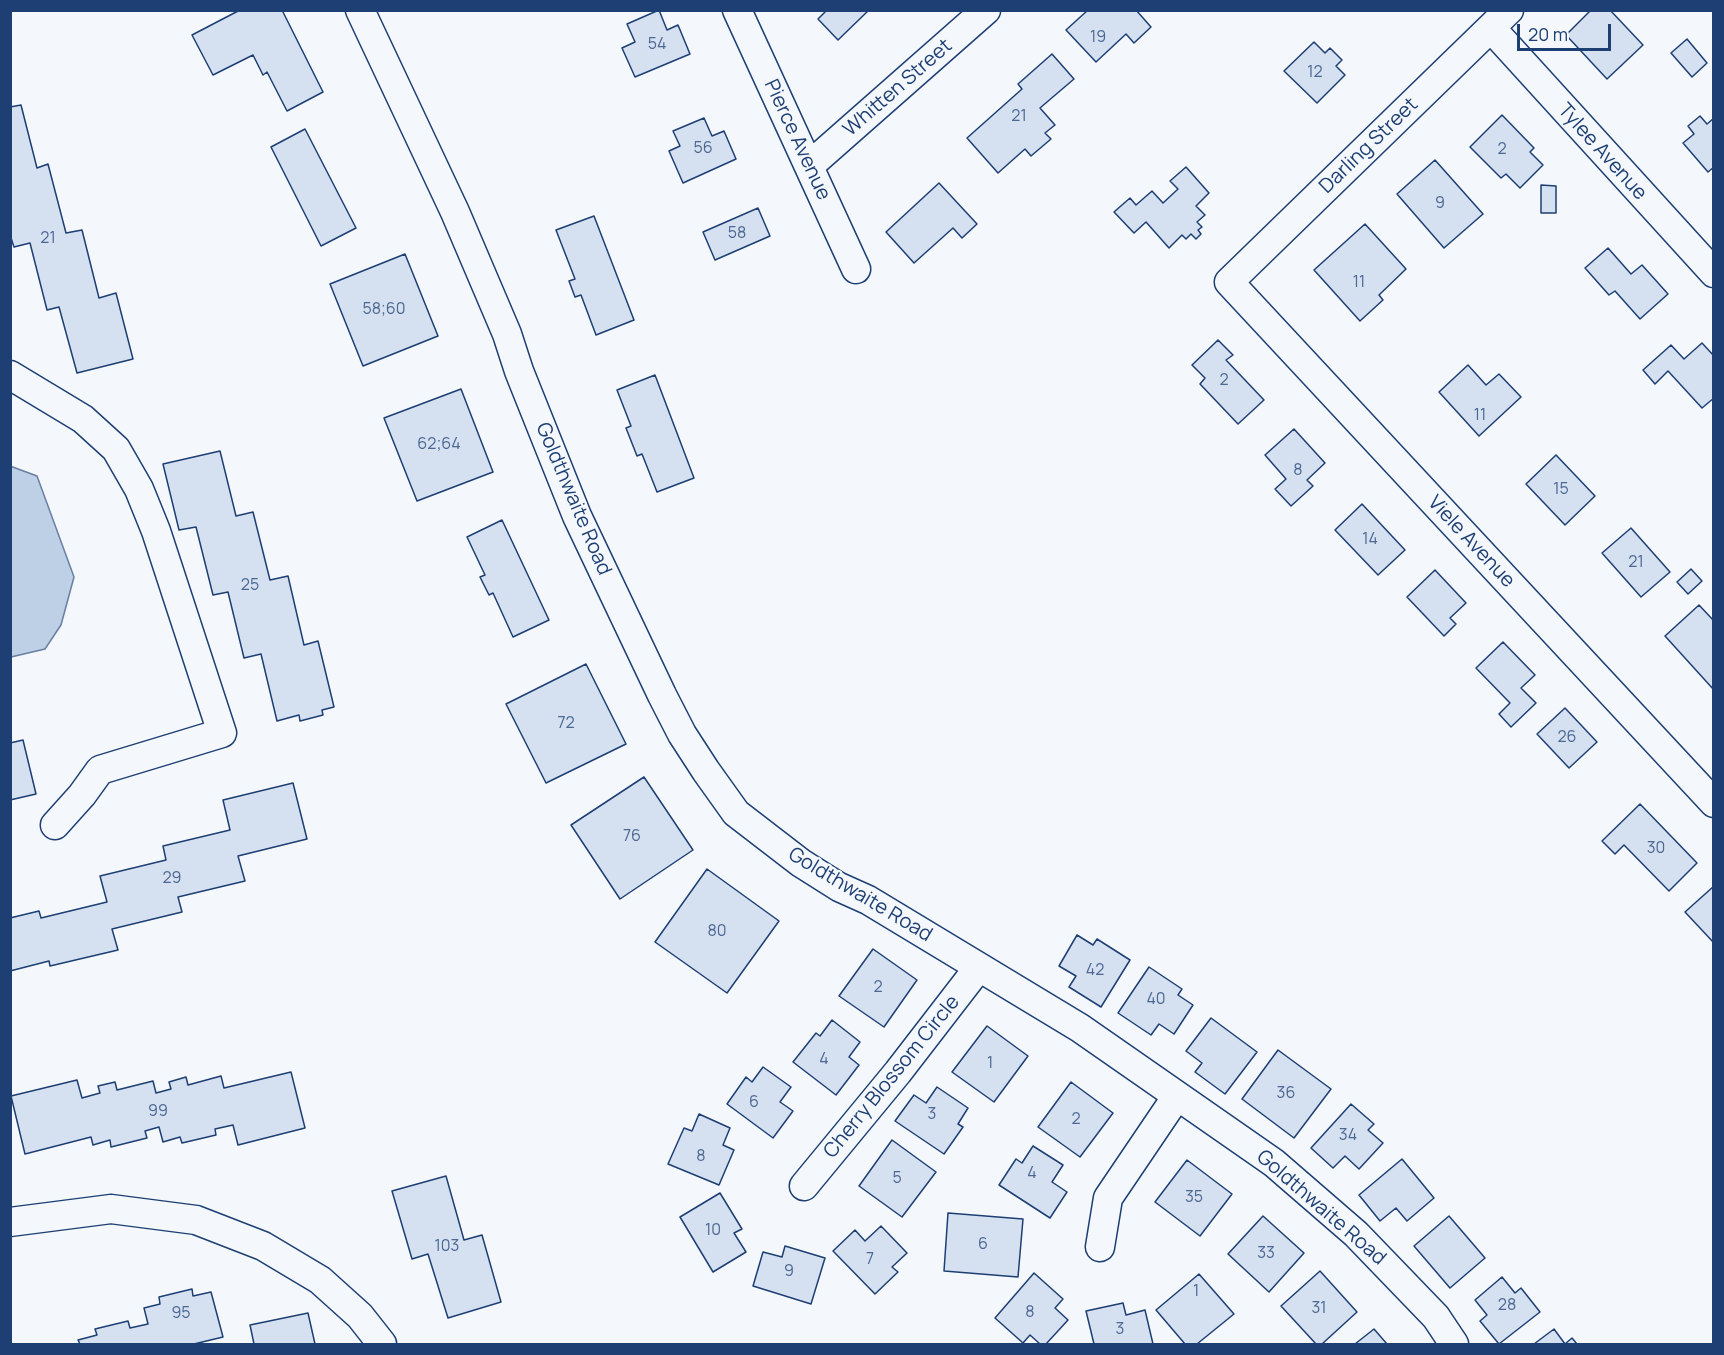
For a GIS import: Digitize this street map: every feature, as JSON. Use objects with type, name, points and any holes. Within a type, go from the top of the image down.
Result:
[{"type":"street","name":"Goldthwaite Road","points":[[360,10],[455,212],[507,334],[519,371],[577,516],[662,695],[706,771],[736,813],[801,863],[839,887],[868,900],[1080,1028],[1274,1163],[1356,1234],[1436,1317],[1454,1344]]},
{"type":"street","name":"Pierce Avenue","points":[[737,10],[856,269]]},
{"type":"street","name":"Whitten Street","points":[[809,166],[986,10]]},
{"type":"street","name":"Tylee Avenue","points":[[1500,19],[1713,273]]},
{"type":"street","name":"Darling Street","points":[[1229,282],[1500,19]]},
{"type":"street","name":"Viele Avenue","points":[[1229,282],[1713,802]]},
{"type":"street","points":[[10,375],[83,419],[116,449],[139,489],[156,531],[222,733],[100,770],[55,825]]},
{"type":"street","name":"Cherry Blossom Circle","points":[[804,1186],[898,1072],[979,967]]},
{"type":"street","points":[[1100,1248],[1108,1198],[1177,1096]]},
{"type":"street","points":[[10,1222],[111,1209],[196,1220],[263,1246],[320,1280],[360,1316],[382,1344]]},
{"type":"water","points":[[10,466],[37,476],[74,577],[61,625],[45,649],[11,657]]},
{"type":"building","points":[[240,10],[282,10],[323,92],[287,111],[267,72],[263,75],[253,55],[213,75],[192,35]]},
{"type":"building","points":[[659,10],[667,30],[678,25],[690,54],[635,77],[622,48],[635,42],[627,24]]},
{"type":"building","points":[[827,10],[869,10],[838,40],[818,19]]},
{"type":"building","points":[[1088,10],[1136,10],[1151,27],[1134,43],[1126,34],[1096,62],[1066,30]]},
{"type":"building","points":[[1591,10],[1610,10],[1643,45],[1607,79],[1566,35]]},
{"type":"building","points":[[1687,39],[1707,63],[1692,77],[1671,53]]},
{"type":"building","points":[[1314,42],[1325,53],[1330,48],[1342,60],[1336,66],[1345,75],[1317,103],[1284,71]]},
{"type":"building","points":[[1052,54],[1074,79],[1040,108],[1055,125],[1045,133],[1051,139],[1031,156],[1025,149],[998,173],[967,138],[1022,89],[1018,84]]},
{"type":"building","points":[[21,105],[37,168],[48,164],[66,233],[82,230],[99,298],[116,293],[133,359],[77,373],[59,307],[47,310],[30,243],[14,247],[10,235],[10,107]]},
{"type":"building","points":[[1502,115],[1534,148],[1530,152],[1543,165],[1520,188],[1506,174],[1501,178],[1470,147]]},
{"type":"building","points":[[1700,116],[1707,124],[1714,118],[1714,167],[1708,172],[1683,143],[1694,134],[1688,126]]},
{"type":"building","points":[[704,118],[712,136],[724,131],[736,159],[683,183],[669,151],[680,146],[673,131]]},
{"type":"building","points":[[305,129],[356,228],[321,246],[271,147]]},
{"type":"building","points":[[1435,160],[1483,214],[1444,248],[1397,194]]},
{"type":"building","points":[[1186,167],[1209,193],[1196,206],[1205,215],[1197,222],[1202,227],[1198,230],[1201,234],[1196,239],[1191,234],[1186,239],[1182,235],[1169,248],[1146,222],[1134,233],[1114,212],[1130,198],[1136,205],[1152,191],[1163,203],[1178,189],[1170,181]]},
{"type":"building","points":[[939,183],[977,224],[962,238],[953,228],[914,263],[886,232]]},
{"type":"building","points":[[1541,185],[1556,186],[1556,213],[1541,213]]},
{"type":"building","points":[[758,208],[770,236],[715,260],[703,232]]},
{"type":"building","points":[[594,216],[634,320],[596,335],[581,295],[575,297],[569,281],[575,279],[556,230]]},
{"type":"building","points":[[1365,224],[1406,269],[1379,295],[1383,300],[1360,321],[1314,270]]},
{"type":"building","points":[[1608,248],[1631,274],[1642,265],[1668,294],[1640,319],[1615,291],[1609,295],[1585,268]]},
{"type":"building","points":[[405,254],[438,336],[363,366],[330,284]]},
{"type":"building","points":[[1218,340],[1233,355],[1226,360],[1264,400],[1238,424],[1200,384],[1205,378],[1192,365]]},
{"type":"building","points":[[1702,343],[1714,356],[1714,398],[1702,408],[1668,371],[1655,384],[1643,370],[1671,345],[1684,359]]},
{"type":"building","points":[[1468,365],[1486,385],[1499,374],[1521,397],[1479,436],[1439,392]]},
{"type":"building","points":[[655,375],[694,478],[657,492],[642,454],[637,456],[626,428],[631,426],[617,390]]},
{"type":"building","points":[[461,389],[493,472],[417,501],[384,418]]},
{"type":"building","points":[[1294,429],[1325,463],[1307,480],[1313,486],[1291,506],[1275,489],[1286,479],[1265,455]]},
{"type":"building","points":[[220,451],[236,516],[253,512],[270,580],[288,576],[304,645],[318,641],[334,707],[322,710],[323,715],[300,721],[299,715],[277,721],[261,654],[244,658],[228,592],[213,595],[196,527],[179,530],[163,464]]},
{"type":"building","points":[[1556,455],[1595,496],[1565,525],[1526,484]]},
{"type":"building","points":[[1362,504],[1405,550],[1378,575],[1335,530]]},
{"type":"building","points":[[502,520],[549,620],[513,637],[493,593],[489,595],[480,577],[485,575],[467,537]]},
{"type":"building","points":[[1631,528],[1670,572],[1641,597],[1602,553]]},
{"type":"building","points":[[1691,569],[1702,581],[1688,594],[1677,582]]},
{"type":"building","points":[[1435,570],[1466,603],[1450,618],[1456,624],[1444,636],[1407,597]]},
{"type":"building","points":[[1699,605],[1714,621],[1714,690],[1665,636]]},
{"type":"building","points":[[1503,642],[1535,675],[1521,688],[1536,703],[1511,727],[1499,714],[1510,703],[1476,668]]},
{"type":"building","points":[[586,664],[626,744],[546,783],[506,704]]},
{"type":"building","points":[[1565,708],[1597,742],[1569,768],[1537,734]]},
{"type":"building","points":[[23,740],[36,794],[10,800],[10,743]]},
{"type":"building","points":[[644,777],[693,850],[620,899],[571,825]]},
{"type":"building","points":[[293,783],[307,839],[238,856],[245,881],[178,897],[182,912],[112,929],[118,950],[50,966],[49,961],[10,971],[10,918],[39,911],[41,918],[107,902],[100,876],[166,860],[163,846],[230,830],[223,800]]},
{"type":"building","points":[[1640,804],[1697,863],[1669,891],[1624,845],[1615,854],[1602,841]]},
{"type":"building","points":[[707,869],[779,921],[727,993],[655,942]]},
{"type":"building","points":[[1714,886],[1714,943],[1685,912]]},
{"type":"building","points":[[1077,935],[1093,945],[1097,939],[1130,960],[1101,1007],[1069,987],[1076,976],[1059,966]]},
{"type":"building","points":[[873,949],[917,980],[884,1027],[839,996]]},
{"type":"building","points":[[1149,967],[1182,989],[1178,995],[1193,1005],[1174,1034],[1159,1024],[1151,1035],[1118,1013]]},
{"type":"building","points":[[1211,1018],[1257,1052],[1225,1094],[1195,1072],[1202,1063],[1186,1051]]},
{"type":"building","points":[[832,1020],[860,1042],[849,1057],[859,1065],[836,1095],[793,1062],[816,1033],[820,1036]]},
{"type":"building","points":[[987,1026],[1028,1056],[994,1102],[952,1072]]},
{"type":"building","points":[[1278,1050],[1331,1089],[1294,1138],[1242,1099]]},
{"type":"building","points":[[763,1067],[791,1087],[780,1102],[793,1111],[773,1138],[727,1104],[746,1077],[752,1082]]},
{"type":"building","points":[[291,1072],[305,1128],[238,1145],[233,1125],[215,1129],[216,1135],[182,1143],[180,1137],[163,1142],[159,1127],[145,1131],[147,1138],[111,1147],[110,1140],[93,1145],[91,1137],[25,1154],[11,1096],[77,1080],[82,1098],[100,1093],[98,1086],[115,1082],[117,1090],[153,1081],[156,1093],[171,1089],[169,1082],[186,1077],[188,1085],[221,1076],[224,1088]]},
{"type":"building","points":[[1071,1082],[1113,1113],[1080,1157],[1038,1127]]},
{"type":"building","points":[[937,1087],[968,1108],[958,1124],[963,1127],[944,1154],[895,1121],[914,1095],[926,1103]]},
{"type":"building","points":[[1351,1104],[1374,1124],[1368,1130],[1383,1143],[1359,1169],[1345,1156],[1333,1168],[1311,1148]]},
{"type":"building","points":[[699,1114],[730,1128],[723,1145],[734,1150],[719,1185],[668,1164],[684,1128],[692,1131]]},
{"type":"building","points":[[892,1140],[936,1172],[902,1217],[859,1186]]},
{"type":"building","points":[[1033,1146],[1063,1165],[1052,1182],[1067,1192],[1050,1218],[999,1185],[1016,1159],[1022,1163]]},
{"type":"building","points":[[1402,1159],[1434,1198],[1407,1221],[1396,1208],[1380,1221],[1359,1195]]},
{"type":"building","points":[[1187,1160],[1232,1194],[1200,1236],[1155,1202]]},
{"type":"building","points":[[446,1176],[464,1240],[482,1235],[501,1302],[448,1318],[428,1254],[412,1259],[392,1191]]},
{"type":"building","points":[[720,1193],[742,1229],[734,1233],[746,1252],[713,1272],[680,1217]]},
{"type":"building","points":[[948,1213],[1023,1219],[1018,1277],[944,1271]]},
{"type":"building","points":[[1263,1216],[1304,1253],[1269,1292],[1228,1254]]},
{"type":"building","points":[[1449,1216],[1485,1258],[1450,1288],[1414,1246]]},
{"type":"building","points":[[881,1226],[907,1253],[892,1267],[898,1272],[875,1294],[833,1251],[855,1230],[865,1241]]},
{"type":"building","points":[[785,1246],[825,1258],[811,1304],[753,1286],[763,1252],[782,1257]]},
{"type":"building","points":[[1320,1271],[1357,1312],[1322,1344],[1316,1344],[1281,1306]]},
{"type":"building","points":[[1034,1273],[1063,1299],[1055,1308],[1068,1320],[1046,1344],[1040,1344],[1030,1335],[1023,1343],[995,1318]]},
{"type":"building","points":[[1199,1274],[1234,1314],[1197,1344],[1185,1344],[1156,1310]]},
{"type":"building","points":[[1502,1277],[1515,1293],[1521,1288],[1540,1312],[1499,1344],[1480,1321],[1487,1315],[1475,1300]]},
{"type":"building","points":[[192,1289],[193,1296],[211,1292],[223,1337],[194,1344],[80,1344],[78,1340],[97,1335],[95,1329],[128,1321],[130,1328],[148,1324],[144,1308],[160,1304],[159,1297]]},
{"type":"building","points":[[1123,1303],[1126,1315],[1145,1310],[1153,1344],[1094,1344],[1086,1311]]},
{"type":"building","points":[[308,1313],[315,1344],[254,1344],[250,1325]]},
{"type":"building","points":[[1374,1329],[1387,1344],[1355,1344]]},
{"type":"building","points":[[1554,1329],[1565,1344],[1534,1344]]},
{"type":"building","points":[[1572,1338],[1577,1344],[1565,1344]]}]
